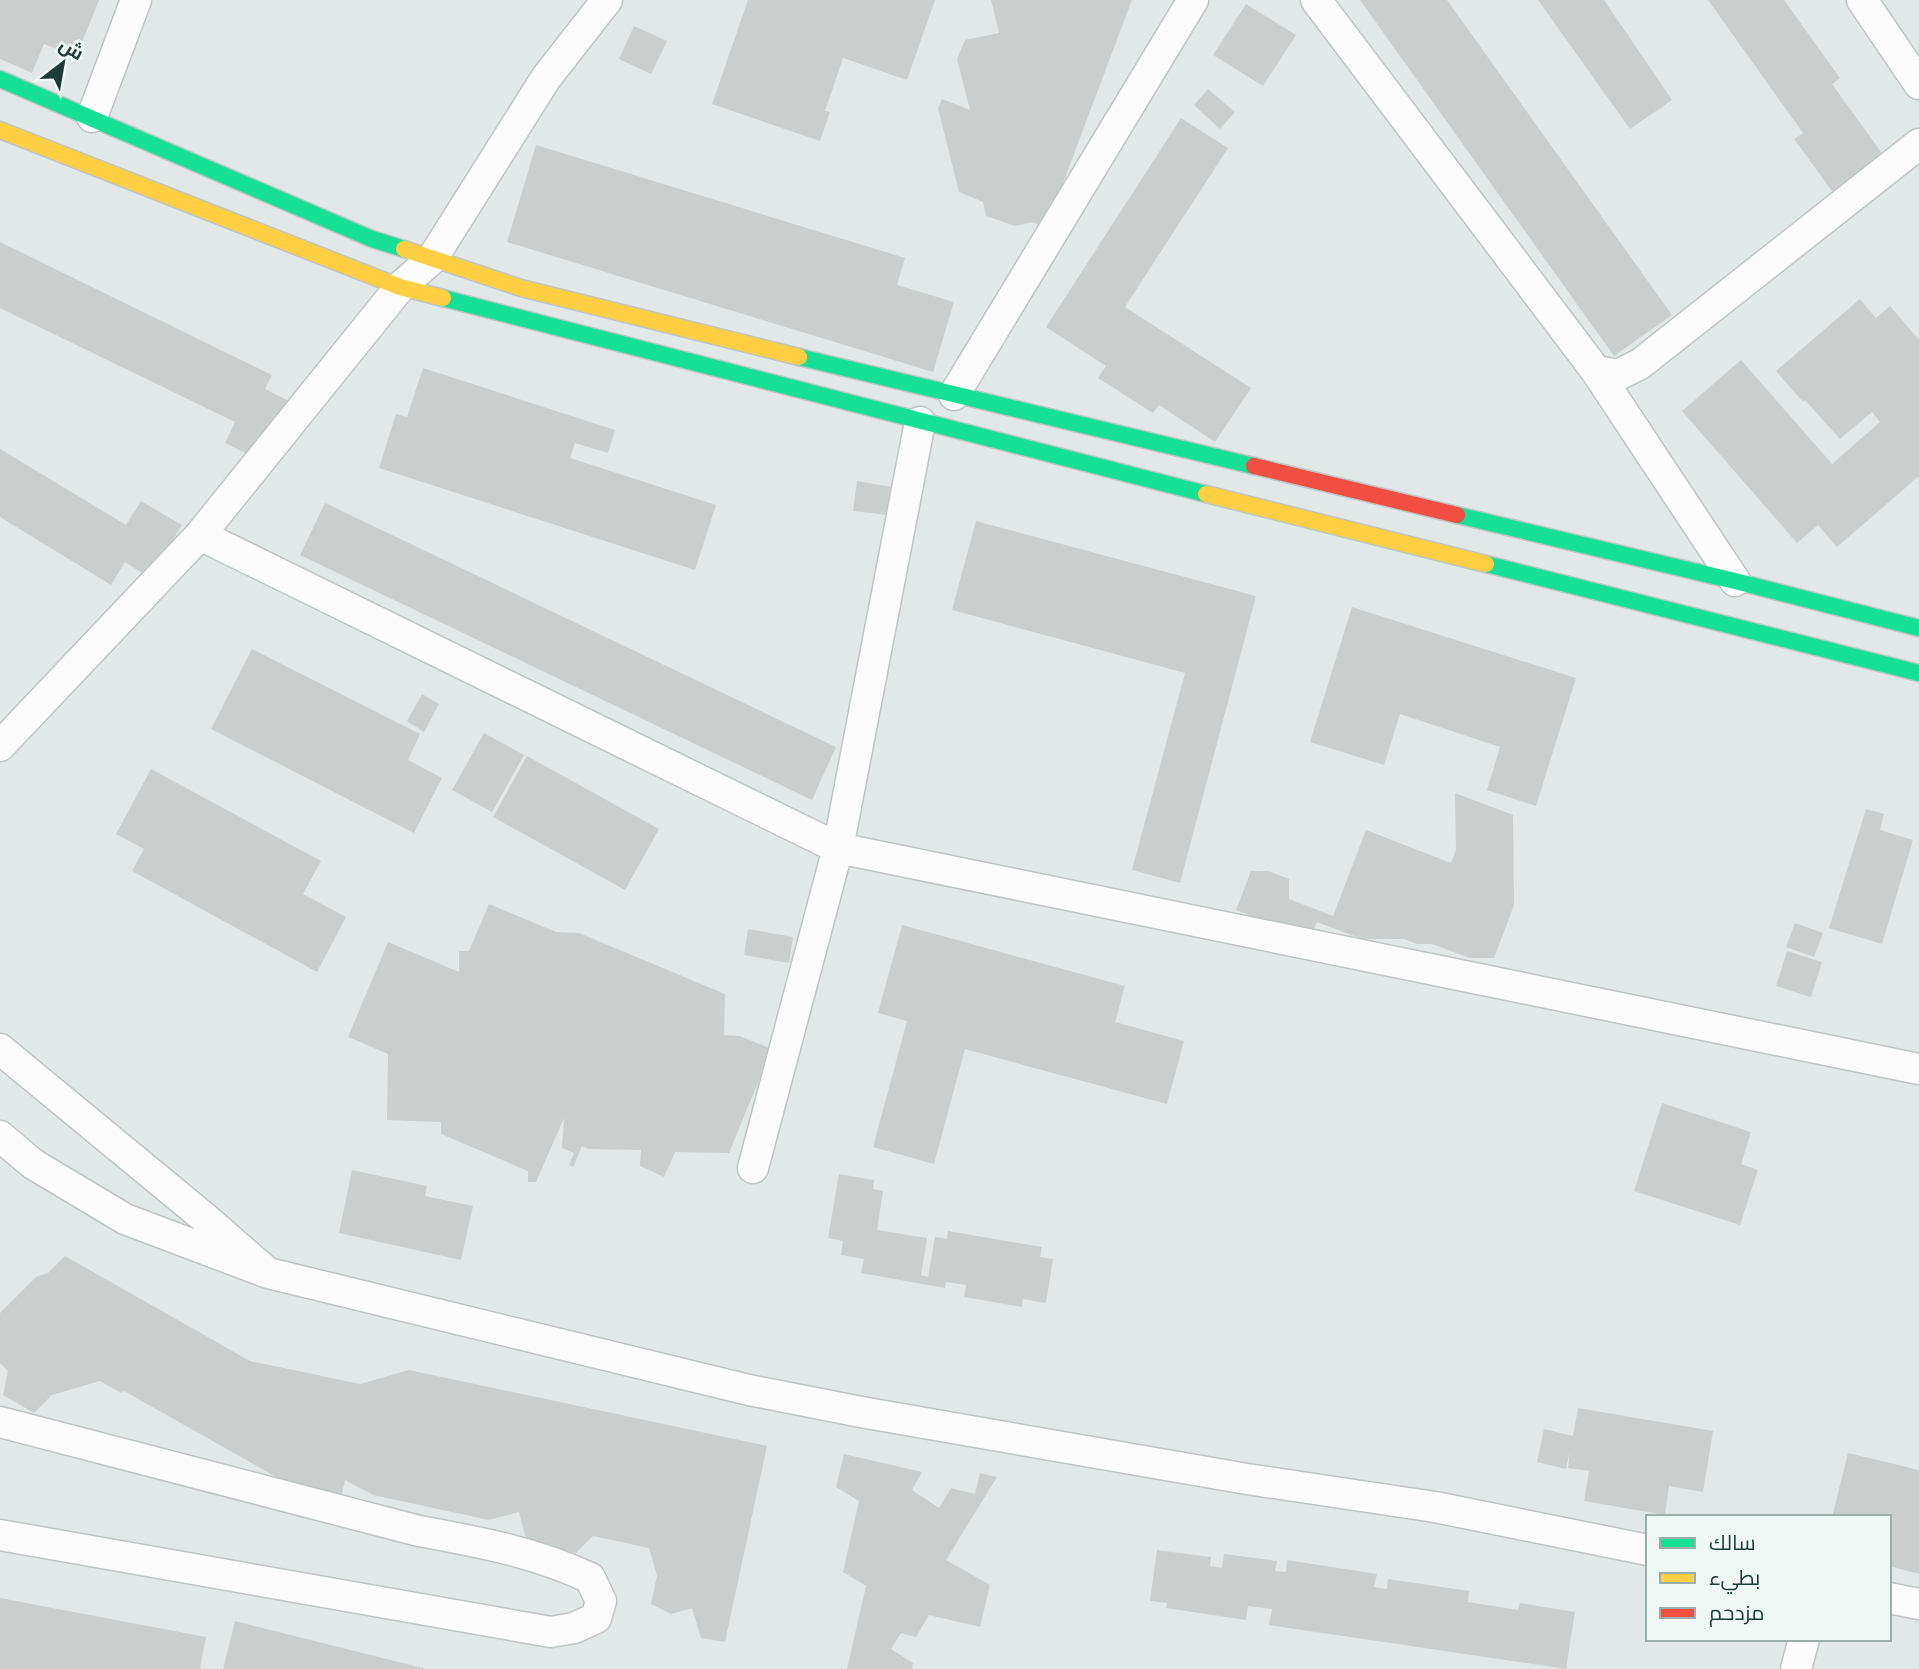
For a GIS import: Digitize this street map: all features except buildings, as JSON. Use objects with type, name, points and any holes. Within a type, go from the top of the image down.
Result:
[{"type":"street","points":[[92,117],[136,0]]},
{"type":"street","points":[[0,746],[200,535],[400,288],[432,259],[546,78],[607,0]]},
{"type":"street","points":[[954,395],[1194,0]]},
{"type":"street","points":[[1316,0],[1596,371],[1735,581]]},
{"type":"street","points":[[1862,0],[1919,84]]},
{"type":"street","points":[[0,79],[372,239],[521,288],[954,395],[1735,581],[1919,628]]},
{"type":"street","points":[[0,130],[400,288],[920,422],[1919,673]]},
{"type":"street","points":[[1596,371],[1618,375],[1640,364],[1919,144]]},
{"type":"street","points":[[753,1168],[838,848],[920,422]]},
{"type":"street","points":[[200,535],[838,848],[1919,1069]]},
{"type":"street","points":[[0,1049],[268,1273]]},
{"type":"street","points":[[0,1136],[33,1164],[124,1219],[268,1273],[749,1390],[1247,1479],[1435,1507],[1646,1549]]},
{"type":"street","points":[[0,1422],[419,1531],[485,1543],[556,1562],[590,1578],[601,1601],[596,1618],[574,1628],[551,1632],[0,1535]]},
{"type":"street","points":[[1891,1598],[1919,1604]]},
{"type":"street","points":[[1796,1669],[1803,1641]]},
{"type":"traffic: fast","points":[[0,79],[372,239],[404,249]]},
{"type":"traffic: fast","points":[[443,298],[1206,494]]},
{"type":"traffic: fast","points":[[799,357],[1254,466]]},
{"type":"traffic: fast","points":[[1457,515],[1919,628]]},
{"type":"traffic: fast","points":[[1486,564],[1919,673]]},
{"type":"traffic: slow","points":[[0,130],[400,287],[443,298]]},
{"type":"traffic: slow","points":[[404,249],[521,288],[799,357]]},
{"type":"traffic: slow","points":[[1206,494],[1486,564]]},
{"type":"traffic: jam","points":[[1254,466],[1457,515]]}]
